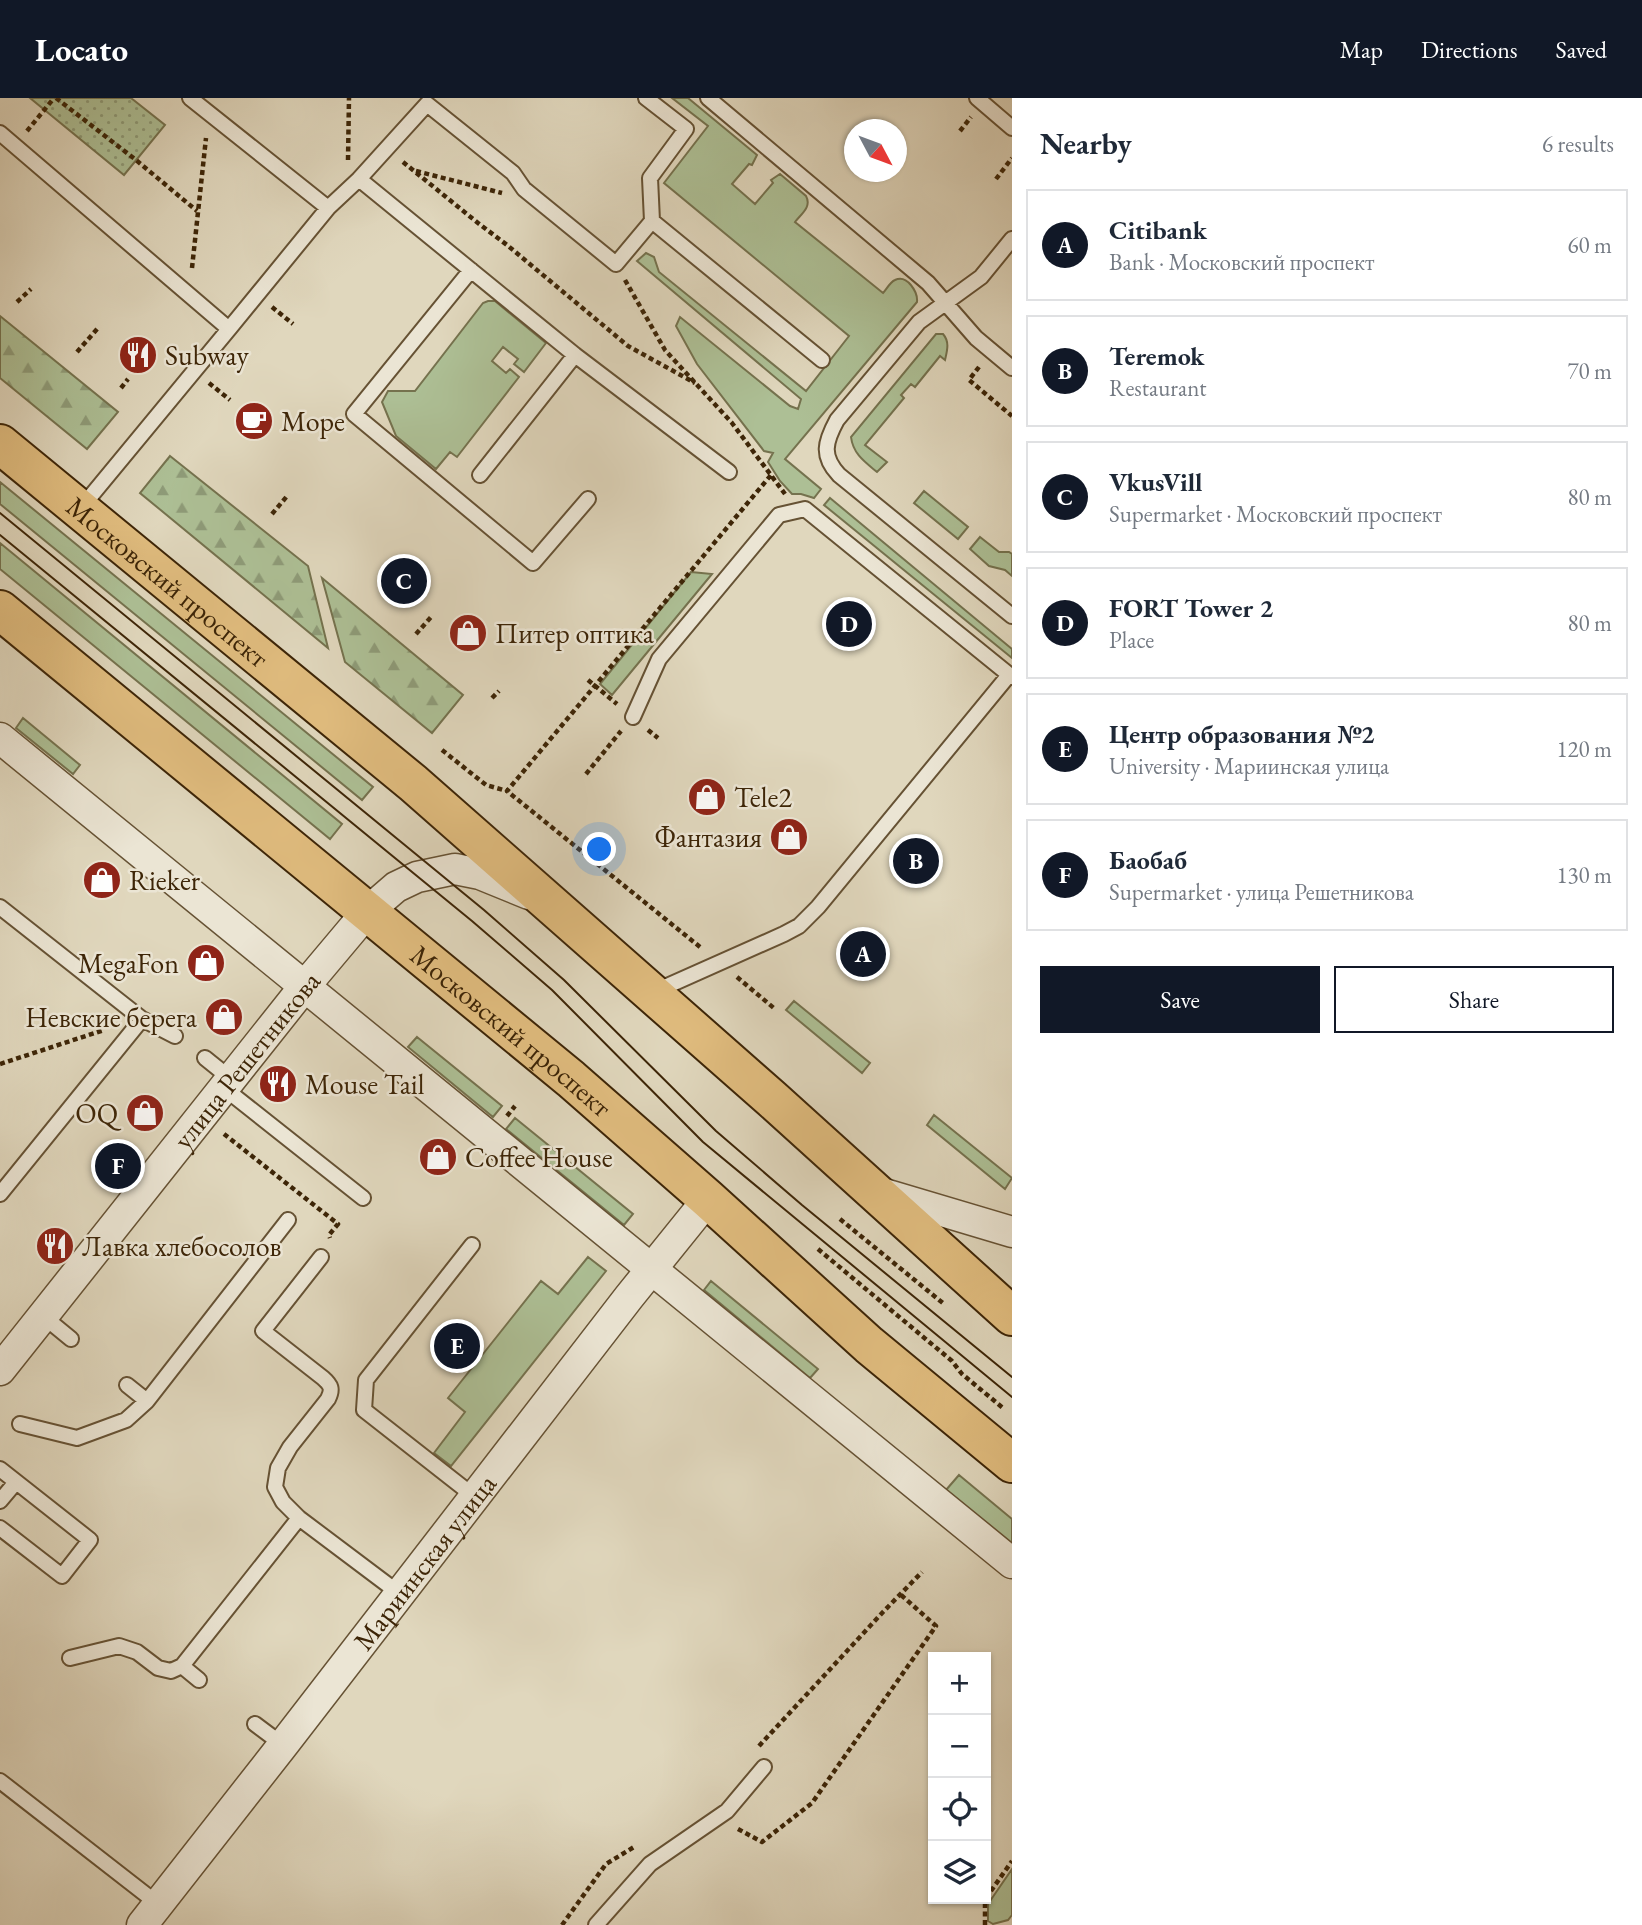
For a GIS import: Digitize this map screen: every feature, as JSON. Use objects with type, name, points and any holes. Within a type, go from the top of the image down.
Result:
[{"type":"main road","name":"Московский проспект","points":[[0,444],[413,783],[1012,1316]]},
{"type":"main road","name":"Московский проспект","points":[[0,610],[570,1079],[869,1345],[1012,1463]]},
{"type":"street","points":[[0,737],[1012,1563]]},
{"type":"street","name":"улица Решетникова","points":[[3,1360],[43,1316],[304,987],[367,912],[396,887],[418,877],[455,869],[508,884],[551,904]]},
{"type":"street","name":"Московский проспект","points":[[872,1190],[1012,1232]]},
{"type":"street","name":"Мариинская улица","points":[[150,1914],[708,1199]]},
{"type":"lane","points":[[190,98],[208,104],[328,208]]},
{"type":"lane","points":[[80,509],[328,208],[387,149],[424,101],[513,173],[524,189],[616,264],[652,221],[650,177],[686,129],[646,98]]},
{"type":"lane","points":[[708,98],[928,283],[975,338],[1012,368]]},
{"type":"lane","points":[[977,98],[1012,128]]},
{"type":"lane","points":[[0,133],[229,328]]},
{"type":"lane","points":[[359,179],[575,355],[729,472]]},
{"type":"lane","points":[[652,221],[822,360]]},
{"type":"lane","points":[[1012,239],[981,277],[919,323],[837,420],[828,436],[826,454],[830,466],[839,475],[1012,616]]},
{"type":"lane","points":[[471,270],[354,414],[533,563],[588,499]]},
{"type":"lane","points":[[480,475],[575,355]]},
{"type":"lane","points":[[633,717],[659,659],[779,515],[805,509],[1011,676],[818,907],[799,926],[652,993]]},
{"type":"lane","points":[[0,907],[142,1019],[175,1036]]},
{"type":"lane","points":[[0,1194],[142,1019]]},
{"type":"lane","points":[[205,1058],[228,1084],[363,1198]]},
{"type":"lane","points":[[20,1424],[77,1438],[126,1420],[147,1401],[288,1220]]},
{"type":"lane","points":[[472,1245],[366,1380],[364,1410],[475,1497]]},
{"type":"lane","points":[[321,1257],[263,1331],[330,1384],[332,1391],[290,1447],[278,1468],[275,1487],[283,1502],[299,1518],[400,1594]]},
{"type":"lane","points":[[43,1316],[71,1339]]},
{"type":"lane","points":[[127,1385],[147,1401]]},
{"type":"lane","points":[[0,1469],[90,1540],[62,1576],[0,1528]]},
{"type":"lane","points":[[0,1502],[16,1482]]},
{"type":"lane","points":[[70,1658],[119,1646],[137,1652],[158,1668],[171,1671],[182,1666],[299,1518]]},
{"type":"lane","points":[[182,1666],[199,1680]]},
{"type":"lane","points":[[255,1724],[283,1745]]},
{"type":"lane","points":[[596,1925],[650,1864],[727,1811],[764,1767]]},
{"type":"lane","points":[[0,1781],[150,1914]]},
{"type":"path","points":[[44,110],[55,98],[198,212]]},
{"type":"path","points":[[347,191],[349,98]]},
{"type":"path","points":[[190,295],[208,104]]},
{"type":"path","points":[[960,131],[972,117]]},
{"type":"path","points":[[387,149],[628,346],[695,383]]},
{"type":"path","points":[[996,179],[1012,158]]},
{"type":"path","points":[[412,170],[540,202]]},
{"type":"path","points":[[616,264],[665,350],[732,423],[786,495],[805,509]]},
{"type":"path","points":[[17,302],[31,289]]},
{"type":"path","points":[[78,352],[98,328]]},
{"type":"path","points":[[979,367],[969,380],[1012,416]]},
{"type":"path","points":[[121,388],[128,379]]},
{"type":"path","points":[[507,791],[771,475]]},
{"type":"path","points":[[272,514],[288,495]]},
{"type":"path","points":[[416,634],[432,616]]},
{"type":"path","points":[[492,698],[499,691]]},
{"type":"path","points":[[586,774],[633,717]]},
{"type":"path","points":[[442,750],[486,785],[507,791],[775,1009]]},
{"type":"path","points":[[0,1064],[142,1019]]},
{"type":"path","points":[[223,1134],[338,1224],[329,1235],[331,1245],[321,1257]]},
{"type":"path","points":[[840,1219],[946,1306]]},
{"type":"path","points":[[817,1248],[1003,1408]]},
{"type":"path","points":[[755,1751],[922,1572]]},
{"type":"path","points":[[718,1817],[762,1842],[812,1803],[936,1626],[900,1594]]},
{"type":"path","points":[[562,1925],[606,1864],[641,1842]]},
{"type":"path","points":[[991,1891],[1012,1860]]},
{"type":"path","points":[[985,1925],[986,1904]]},
{"type":"green space","points":[[30,98],[131,98],[165,125],[124,175]]},
{"type":"green space","points":[[672,98],[688,98],[757,155],[752,165],[749,164],[732,184],[755,204],[773,183],[771,180],[780,174],[806,196],[808,204],[795,222],[883,293],[891,282],[899,279],[911,285],[916,294],[917,302],[785,459],[821,489],[814,498],[792,494],[780,481],[768,462],[773,453],[764,451],[697,364],[676,326],[680,317],[790,406],[798,409],[801,399],[637,261],[646,253],[654,257],[659,272],[806,391],[849,336],[664,183],[708,126]]},
{"type":"green space","points":[[495,301],[546,343],[524,372],[514,364],[518,359],[503,347],[492,361],[506,373],[510,369],[519,377],[457,457],[450,452],[436,469],[396,436],[382,402],[388,391],[415,391],[483,303]]},
{"type":"green space","points":[[0,316],[118,412],[87,449],[0,378]]},
{"type":"green space","points":[[936,334],[943,334],[947,340],[945,360],[940,356],[915,387],[911,384],[901,395],[904,398],[865,445],[887,462],[877,472],[857,453],[851,437]]},
{"type":"green space","points":[[170,456],[308,566],[328,648],[140,493]]},
{"type":"green space","points":[[0,482],[373,787],[362,800],[0,504]]},
{"type":"green space","points":[[924,491],[968,527],[958,539],[914,503]]},
{"type":"green space","points":[[830,498],[1012,649],[1012,658],[824,505]]},
{"type":"green space","points":[[980,537],[999,552],[1012,554],[1012,576],[1005,570],[989,566],[970,549]]},
{"type":"green space","points":[[0,543],[342,824],[330,839],[0,569]]},
{"type":"green space","points":[[691,572],[712,574],[612,695],[600,684]]},
{"type":"green space","points":[[322,578],[463,695],[432,733],[345,662]]},
{"type":"green space","points":[[23,718],[80,765],[73,774],[16,728]]},
{"type":"green space","points":[[794,1001],[870,1063],[862,1073],[786,1010]]},
{"type":"green space","points":[[417,1037],[502,1106],[493,1117],[408,1047]]},
{"type":"green space","points":[[934,1115],[1012,1178],[1005,1189],[927,1125]]},
{"type":"green space","points":[[515,1118],[633,1214],[624,1225],[506,1129]]},
{"type":"green space","points":[[588,1257],[606,1271],[451,1466],[434,1453],[465,1412],[448,1398],[541,1281],[558,1294]]},
{"type":"green space","points":[[711,1281],[818,1369],[810,1378],[704,1290]]},
{"type":"green space","points":[[959,1475],[1012,1519],[1012,1544],[946,1490]]},
{"type":"green space","points":[[1012,1869],[1012,1915],[1008,1920],[993,1924],[988,1921],[988,1904],[991,1904],[991,1900]]},
{"type":"tram line","points":[[0,513],[484,910],[564,980],[716,1131],[1012,1377]]},
{"type":"tram line","points":[[0,535],[472,921],[552,990],[703,1142],[1012,1397]]},
{"type":"place","name":"Subway","points":[[138,355]]},
{"type":"place","name":"Море","points":[[254,421]]},
{"type":"place","name":"VkusVill","points":[[404,581]]},
{"type":"place","name":"FORT Tower 2","points":[[849,624]]},
{"type":"place","name":"Питер оптика","points":[[468,633]]},
{"type":"place","name":"Tele2","points":[[707,797]]},
{"type":"place","name":"Фантазия","points":[[789,837]]},
{"type":"place","name":"Teremok","points":[[916,861]]},
{"type":"place","name":"Rieker","points":[[102,880]]},
{"type":"place","name":"Citibank","points":[[863,954]]},
{"type":"place","name":"MegaFon","points":[[206,963]]},
{"type":"place","name":"Невские берега","points":[[224,1017]]},
{"type":"place","name":"Mouse Tail","points":[[278,1084]]},
{"type":"place","name":"OQ","points":[[145,1113]]},
{"type":"place","name":"Coffee House","points":[[438,1157]]},
{"type":"place","name":"Баобаб","points":[[118,1166]]},
{"type":"place","name":"Лавка хлебосолов","points":[[55,1246]]},
{"type":"place","name":"Центр образования №2","points":[[457,1346]]}]
